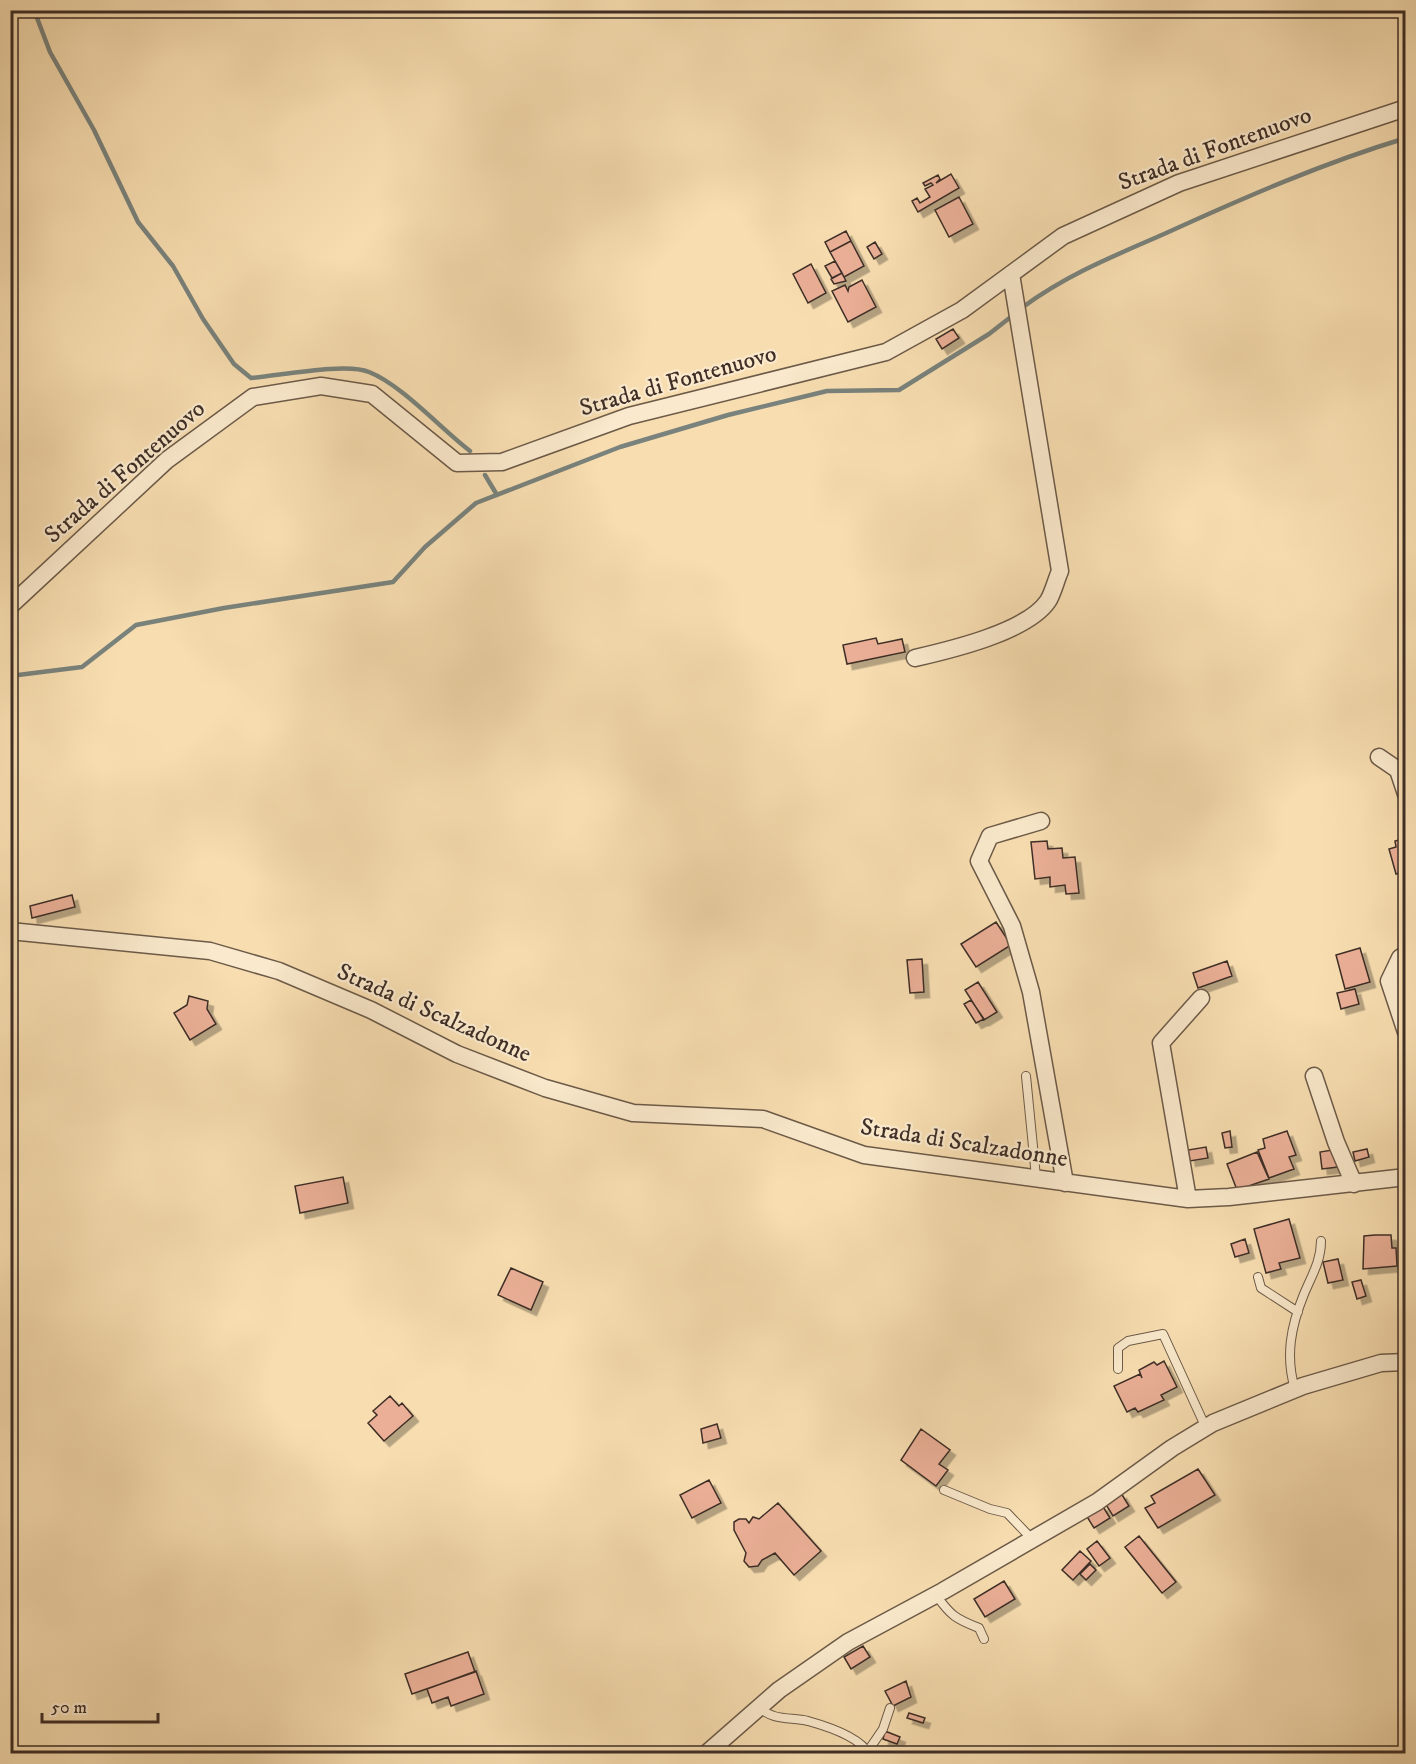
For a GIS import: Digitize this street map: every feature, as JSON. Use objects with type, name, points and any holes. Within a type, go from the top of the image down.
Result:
[{"type":"street","name":"Strada di Fontenuovo","points":[[10,606],[167,460],[253,397],[321,386],[372,394],[457,463],[502,462],[629,416],[886,352],[962,310],[1063,236],[1179,183],[1406,108]]},
{"type":"street","points":[[915,658],[981,642],[1023,621],[1047,602],[1060,571],[1011,274]]},
{"type":"street","points":[[1379,757],[1398,770],[1406,794]]},
{"type":"street","points":[[1041,821],[990,836],[979,861],[1012,926],[1031,992],[1065,1183]]},
{"type":"street","name":"Strada di Scalzadonne","points":[[10,931],[210,951],[279,971],[371,1010],[457,1054],[545,1088],[633,1113],[763,1119],[864,1155],[972,1172],[1036,1177],[1188,1199],[1406,1177]]},
{"type":"street","points":[[1406,954],[1400,958],[1389,981],[1406,1032]]},
{"type":"street","points":[[1188,1199],[1161,1043],[1201,998]]},
{"type":"street","points":[[1314,1077],[1336,1142],[1354,1184]]},
{"type":"street","points":[[706,1754],[779,1690],[848,1642],[936,1595],[1097,1502],[1172,1448],[1206,1428],[1295,1389],[1381,1364],[1406,1362]]},
{"type":"lane","points":[[1026,1077],[1036,1177]]},
{"type":"lane","points":[[1295,1389],[1289,1363],[1290,1337],[1321,1256],[1321,1241]]},
{"type":"lane","points":[[1258,1277],[1261,1288],[1298,1312]]},
{"type":"lane","points":[[1118,1369],[1118,1348],[1128,1341],[1162,1334],[1206,1428]]},
{"type":"lane","points":[[944,1490],[990,1509],[1007,1513],[1032,1539]]},
{"type":"lane","points":[[936,1595],[952,1616],[966,1625],[979,1628],[984,1639]]},
{"type":"lane","points":[[759,1707],[771,1715],[810,1722],[840,1733],[868,1752],[883,1729],[890,1708]]},
{"type":"building","points":[[951,174],[959,188],[918,212],[912,201],[917,198],[920,203],[930,197],[925,189],[933,185],[931,183],[925,186],[923,183],[938,175],[940,179],[936,183]]},
{"type":"building","points":[[959,197],[973,224],[949,237],[935,210]]},
{"type":"building","points":[[846,231],[851,241],[830,252],[825,242]]},
{"type":"building","points":[[851,241],[864,266],[844,277],[830,252]]},
{"type":"building","points":[[875,242],[882,254],[874,259],[867,247]]},
{"type":"building","points":[[835,261],[842,273],[832,278],[825,266]]},
{"type":"building","points":[[811,264],[826,293],[808,303],[793,274]]},
{"type":"building","points":[[842,273],[846,281],[834,284],[831,279]]},
{"type":"building","points":[[862,280],[876,307],[848,322],[832,291],[845,285],[848,291],[849,287]]},
{"type":"building","points":[[953,329],[959,338],[942,349],[936,339]]},
{"type":"building","points":[[876,638],[878,644],[902,639],[905,652],[847,664],[843,645]]},
{"type":"building","points":[[1406,838],[1406,871],[1396,874],[1389,849],[1396,847],[1395,841]]},
{"type":"building","points":[[1047,841],[1048,849],[1062,848],[1063,858],[1075,857],[1079,893],[1066,894],[1065,885],[1050,887],[1050,877],[1035,879],[1031,842]]},
{"type":"building","points":[[72,895],[75,907],[32,918],[30,906]]},
{"type":"building","points":[[996,922],[1011,945],[976,967],[961,944]]},
{"type":"building","points":[[1360,948],[1370,982],[1345,989],[1336,955]]},
{"type":"building","points":[[922,959],[924,992],[910,993],[907,960]]},
{"type":"building","points":[[1227,961],[1232,976],[1198,988],[1193,973]]},
{"type":"building","points":[[978,982],[997,1012],[984,1020],[965,990]]},
{"type":"building","points":[[1355,989],[1359,1004],[1341,1009],[1337,993]]},
{"type":"building","points":[[189,996],[208,1001],[207,1009],[216,1024],[190,1040],[174,1013],[187,1005]]},
{"type":"building","points":[[971,1000],[984,1019],[976,1023],[964,1004]]},
{"type":"building","points":[[1230,1131],[1232,1147],[1225,1148],[1222,1133]]},
{"type":"building","points":[[1287,1131],[1296,1155],[1289,1157],[1294,1169],[1269,1178],[1258,1150],[1265,1148],[1263,1139]]},
{"type":"building","points":[[1206,1147],[1208,1158],[1190,1161],[1188,1150]]},
{"type":"building","points":[[1367,1149],[1369,1157],[1355,1161],[1353,1152]]},
{"type":"building","points":[[1332,1150],[1338,1167],[1322,1169],[1320,1152]]},
{"type":"building","points":[[1257,1152],[1269,1179],[1237,1190],[1227,1164]]},
{"type":"building","points":[[343,1177],[348,1203],[300,1213],[295,1186]]},
{"type":"building","points":[[1289,1219],[1300,1258],[1279,1263],[1281,1269],[1266,1273],[1254,1229]]},
{"type":"building","points":[[1391,1235],[1392,1248],[1396,1248],[1397,1266],[1363,1269],[1364,1236]]},
{"type":"building","points":[[1245,1239],[1249,1253],[1235,1257],[1231,1244]]},
{"type":"building","points":[[1338,1259],[1343,1280],[1328,1283],[1323,1262]]},
{"type":"building","points":[[511,1268],[543,1282],[531,1310],[498,1295]]},
{"type":"building","points":[[1361,1280],[1366,1296],[1357,1299],[1352,1282]]},
{"type":"building","points":[[1164,1361],[1177,1387],[1161,1395],[1164,1400],[1138,1412],[1135,1408],[1127,1412],[1114,1386],[1140,1374],[1142,1378],[1139,1370],[1154,1362],[1157,1365]]},
{"type":"building","points":[[390,1396],[399,1406],[402,1403],[413,1416],[384,1441],[368,1423],[377,1415],[373,1411]]},
{"type":"building","points":[[717,1424],[721,1438],[703,1443],[701,1429]]},
{"type":"building","points":[[921,1429],[950,1450],[939,1464],[948,1470],[936,1486],[901,1460]]},
{"type":"building","points":[[1198,1469],[1215,1495],[1158,1528],[1145,1508],[1155,1503],[1151,1496]]},
{"type":"building","points":[[709,1480],[721,1503],[692,1518],[680,1495]]},
{"type":"building","points":[[1121,1493],[1129,1506],[1113,1516],[1105,1503]]},
{"type":"building","points":[[778,1503],[821,1551],[794,1575],[775,1553],[762,1560],[758,1566],[749,1567],[744,1561],[746,1553],[734,1530],[734,1522],[746,1519],[749,1523],[753,1517],[759,1519]]},
{"type":"building","points":[[1102,1505],[1110,1518],[1094,1528],[1086,1515]]},
{"type":"building","points":[[1139,1536],[1176,1582],[1162,1593],[1125,1547]]},
{"type":"building","points":[[1097,1541],[1110,1558],[1099,1566],[1087,1549]]},
{"type":"building","points":[[1080,1551],[1091,1561],[1073,1580],[1062,1570]]},
{"type":"building","points":[[1090,1564],[1096,1570],[1086,1580],[1080,1574]]},
{"type":"building","points":[[1004,1581],[1015,1599],[985,1617],[974,1599]]},
{"type":"building","points":[[863,1646],[870,1657],[851,1669],[844,1657]]},
{"type":"building","points":[[468,1652],[475,1672],[412,1694],[405,1674]]},
{"type":"building","points":[[476,1671],[484,1694],[451,1706],[448,1697],[432,1703],[427,1689]]},
{"type":"building","points":[[906,1681],[911,1697],[893,1706],[885,1691]]},
{"type":"building","points":[[909,1713],[925,1718],[923,1723],[907,1718]]},
{"type":"building","points":[[885,1731],[900,1737],[897,1744],[883,1739]]},
{"type":"waterway","points":[[34,10],[50,52],[94,130],[138,222],[173,266],[203,319],[234,364],[251,378],[345,368],[369,372],[382,378],[408,397],[470,451]]},
{"type":"waterway","points":[[1023,307],[1092,266],[1223,207],[1314,170],[1406,138]]},
{"type":"waterway","points":[[10,676],[82,667],[136,625],[224,608],[393,582],[425,547],[476,503],[620,447],[728,415],[827,391],[899,390],[989,334],[1012,316]]},
{"type":"waterway","points":[[485,475],[497,495]]}]
